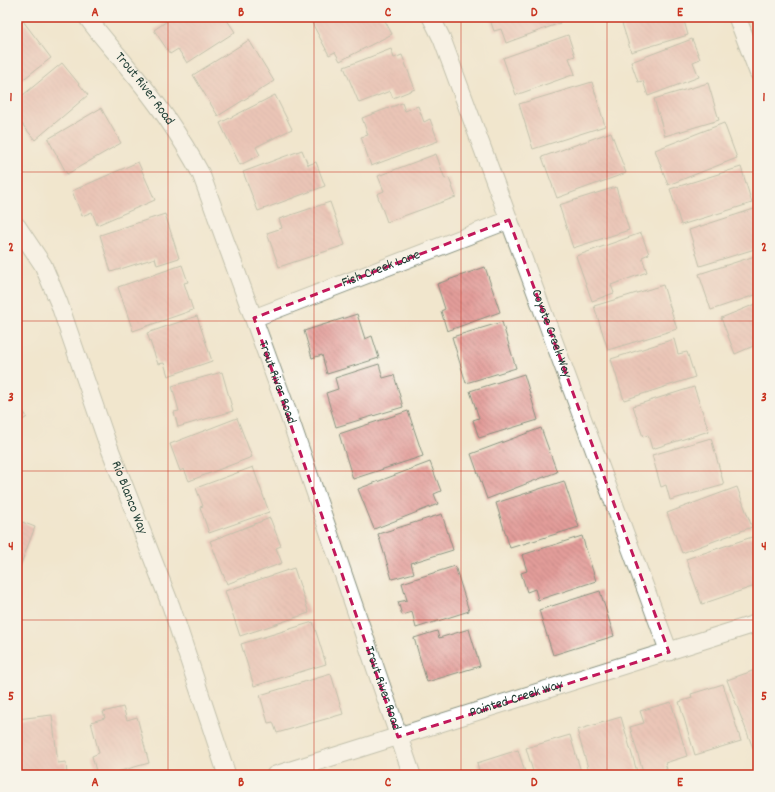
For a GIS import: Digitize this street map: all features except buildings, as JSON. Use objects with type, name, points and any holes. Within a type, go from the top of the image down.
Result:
[{"type":"street","name":"Trout River Road","points":[[87,17],[97,31],[127,65],[187,148],[201,174],[292,423],[412,775]]},
{"type":"street","name":"Coyote Creek Way","points":[[431,17],[442,39],[669,652]]},
{"type":"street","points":[[737,17],[758,72]]},
{"type":"street","name":"Fish Creek Lane","points":[[254,318],[509,220]]},
{"type":"street","name":"Rio Blanco Way","points":[[17,226],[43,265],[59,303],[106,439],[171,606],[227,775]]},
{"type":"street","name":"Painted Creek Way","points":[[275,775],[758,623]]},
{"type":"highlighted area","points":[[509,220],[669,652],[398,737],[254,318]]}]
